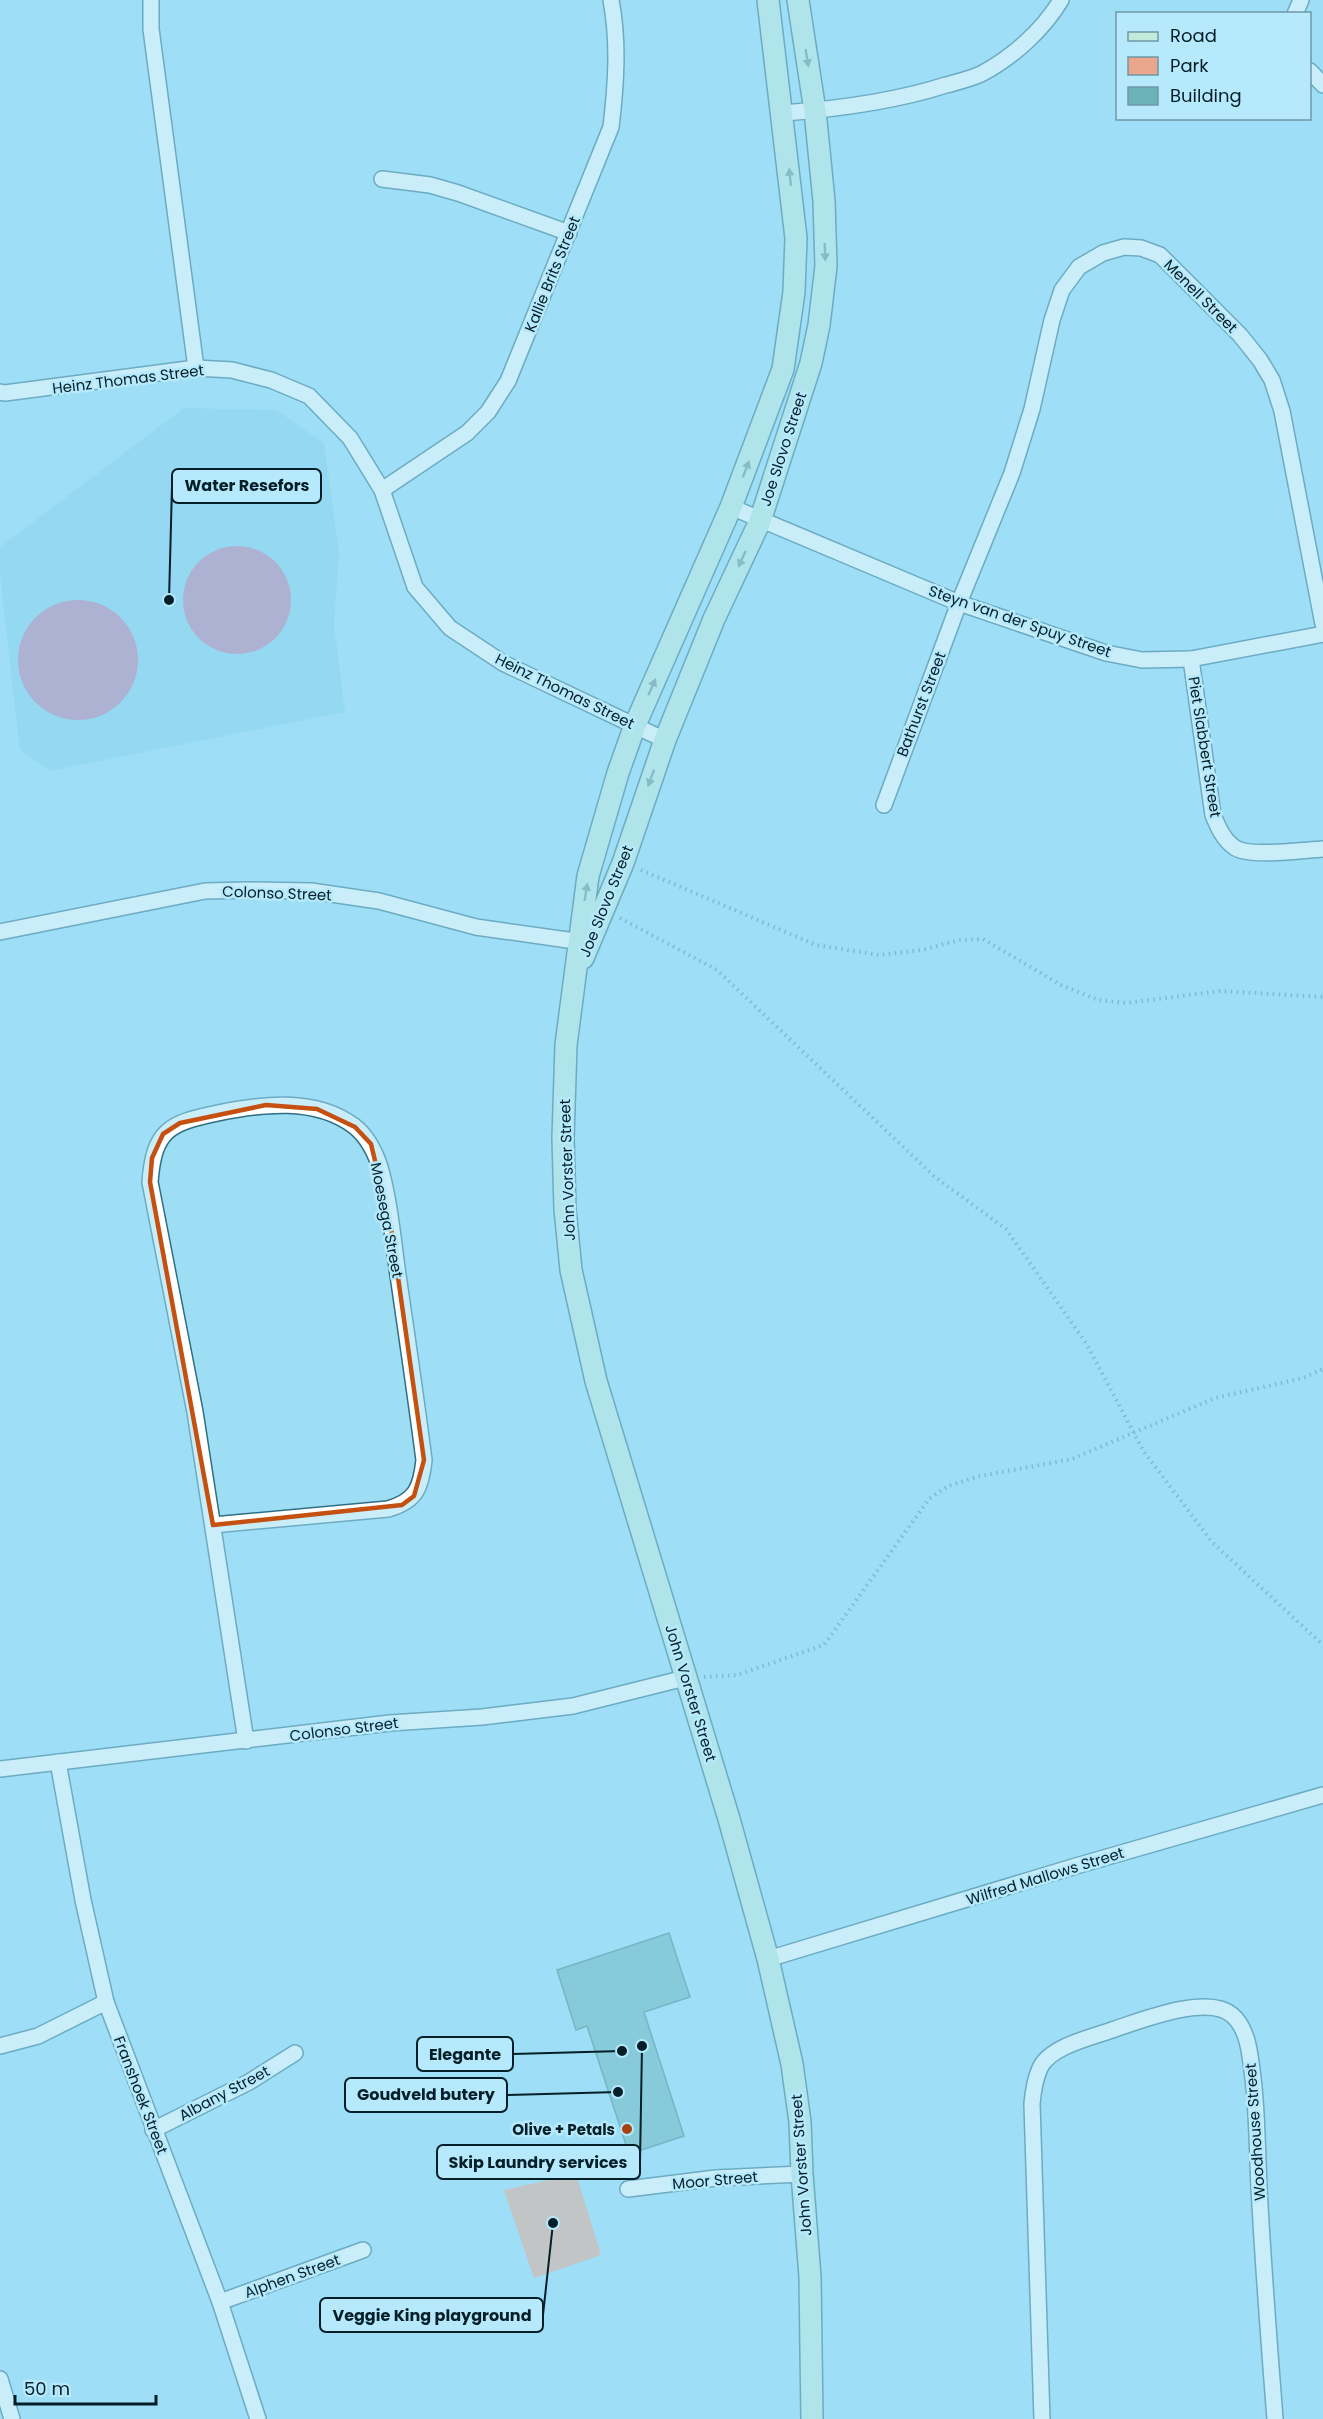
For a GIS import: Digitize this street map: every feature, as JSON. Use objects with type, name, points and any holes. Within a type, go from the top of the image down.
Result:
[{"type":"street","points":[[152,0],[151,29],[196,368]]},
{"type":"street","name":"Kallie Brits Street","points":[[382,490],[467,433],[488,412],[508,381],[570,233],[611,127],[616,83],[614,16],[611,0]]},
{"type":"street","name":"Joe Slovo Street","points":[[577,971],[584,942],[588,876],[618,773],[635,725],[731,507],[783,369],[793,302],[796,238],[768,0]]},
{"type":"street","name":"Joe Slovo Street","points":[[584,942],[604,910],[665,740],[714,619],[760,521],[811,363],[819,325],[826,266],[824,201],[815,111],[798,0]]},
{"type":"street","points":[[783,113],[815,111],[921,93],[980,75],[1010,55],[1048,21],[1061,0]]},
{"type":"street","points":[[1311,72],[1323,85]]},
{"type":"street","points":[[382,179],[430,185],[458,193],[570,233]]},
{"type":"street","name":"Menell Street","points":[[959,603],[1012,473],[1032,409],[1052,320],[1062,290],[1079,267],[1103,253],[1124,246],[1141,248],[1160,255],[1240,335],[1260,360],[1272,381],[1282,411],[1323,624]]},
{"type":"street","name":"Heinz Thomas Street","points":[[0,392],[196,368],[232,370],[271,380],[309,396],[350,438],[382,490],[415,587],[450,628],[503,663],[665,740]]},
{"type":"street","name":"Steyn van der Spuy Street","points":[[731,507],[959,603],[1106,653],[1142,660],[1191,659],[1323,634]]},
{"type":"street","name":"Bathurst Street","points":[[884,805],[959,603]]},
{"type":"street","name":"Piet Slabbert Street","points":[[1191,659],[1213,815],[1221,834],[1235,848],[1251,852],[1323,849]]},
{"type":"street","name":"Colonso Street","points":[[0,932],[205,891],[310,891],[379,901],[476,927],[584,942]]},
{"type":"street","name":"John Vorster Street","points":[[577,971],[566,1044],[562,1138],[565,1209],[571,1270],[596,1381],[729,1819],[768,1959],[792,2064],[800,2122],[810,2277],[812,2419]]},
{"type":"street","name":"Moesega Street","points":[[213,1525],[388,1509],[402,1505],[414,1496],[422,1478],[424,1460],[391,1228],[380,1168],[371,1144],[356,1127],[340,1117],[318,1109],[291,1105],[266,1105],[180,1122],[163,1134],[152,1158],[150,1182],[195,1412],[246,1741]]},
{"type":"street","name":"Colonso Street","points":[[0,1769],[390,1723],[482,1717],[573,1706],[686,1678]]},
{"type":"street","name":"Franshoek Street","points":[[58,1762],[83,1900],[106,2002],[220,2302],[258,2419]]},
{"type":"street","name":"Wilfred Mallows Street","points":[[768,1959],[1076,1866],[1323,1795]]},
{"type":"street","points":[[0,2046],[38,2036],[106,2002]]},
{"type":"street","name":"Woodhouse Street","points":[[1042,2419],[1032,2104],[1034,2086],[1040,2067],[1052,2053],[1084,2040],[1172,2012],[1206,2006],[1231,2014],[1244,2029],[1250,2054],[1256,2110],[1259,2199],[1275,2419]]},
{"type":"street","name":"Albany Street","points":[[153,2130],[249,2082],[294,2053]]},
{"type":"street","name":"Moor Street","points":[[628,2190],[716,2178],[802,2174]]},
{"type":"street","name":"Alphen Street","points":[[220,2302],[363,2250]]},
{"type":"street","points":[[0,2379],[12,2419]]},
{"type":"path","points":[[623,862],[816,945],[879,955],[922,950],[959,940],[983,939],[1060,985],[1098,1000],[1126,1002],[1220,991],[1323,997]]},
{"type":"path","points":[[604,910],[717,970],[935,1177],[1006,1229],[1086,1343],[1143,1452],[1212,1542],[1323,1645]]},
{"type":"path","points":[[686,1678],[737,1675],[824,1645],[929,1499],[948,1486],[980,1476],[1072,1459],[1215,1398],[1303,1377],[1323,1369]]},
{"type":"highlighted area","points":[[266,1105],[317,1109],[355,1127],[371,1144],[391,1228],[424,1460],[414,1496],[402,1505],[213,1525],[150,1182],[152,1158],[163,1134],[180,1123]]},
{"type":"shaded area","points":[[184,408],[276,410],[324,443],[339,552],[334,625],[345,712],[50,771],[20,750],[0,576],[0,547]]},
{"type":"shaded area","points":[[237,546],[258,550],[275,562],[287,579],[291,600],[287,621],[275,638],[258,650],[237,654],[216,650],[199,638],[187,621],[183,600],[187,579],[199,562],[216,550]]},
{"type":"shaded area","points":[[78,600],[101,604],[121,617],[134,637],[138,660],[134,683],[121,703],[101,716],[78,720],[55,716],[35,703],[22,683],[18,660],[22,637],[35,617],[55,604]]},
{"type":"green space","points":[[576,2174],[601,2255],[534,2278],[504,2190]]},
{"type":"building","points":[[669,1933],[690,1997],[644,2012],[684,2136],[629,2154],[587,2026],[576,2030],[557,1970]]},
{"type":"place","name":"Water Resefors","points":[[169,600]]},
{"type":"place","name":"Skip Laundry services","points":[[642,2046]]},
{"type":"place","name":"Elegante","points":[[622,2051]]},
{"type":"place","name":"Goudveld butery","points":[[618,2092]]},
{"type":"place","name":"Olive + Petals","points":[[627,2129]]},
{"type":"place","name":"Veggie King playground","points":[[553,2223]]}]
